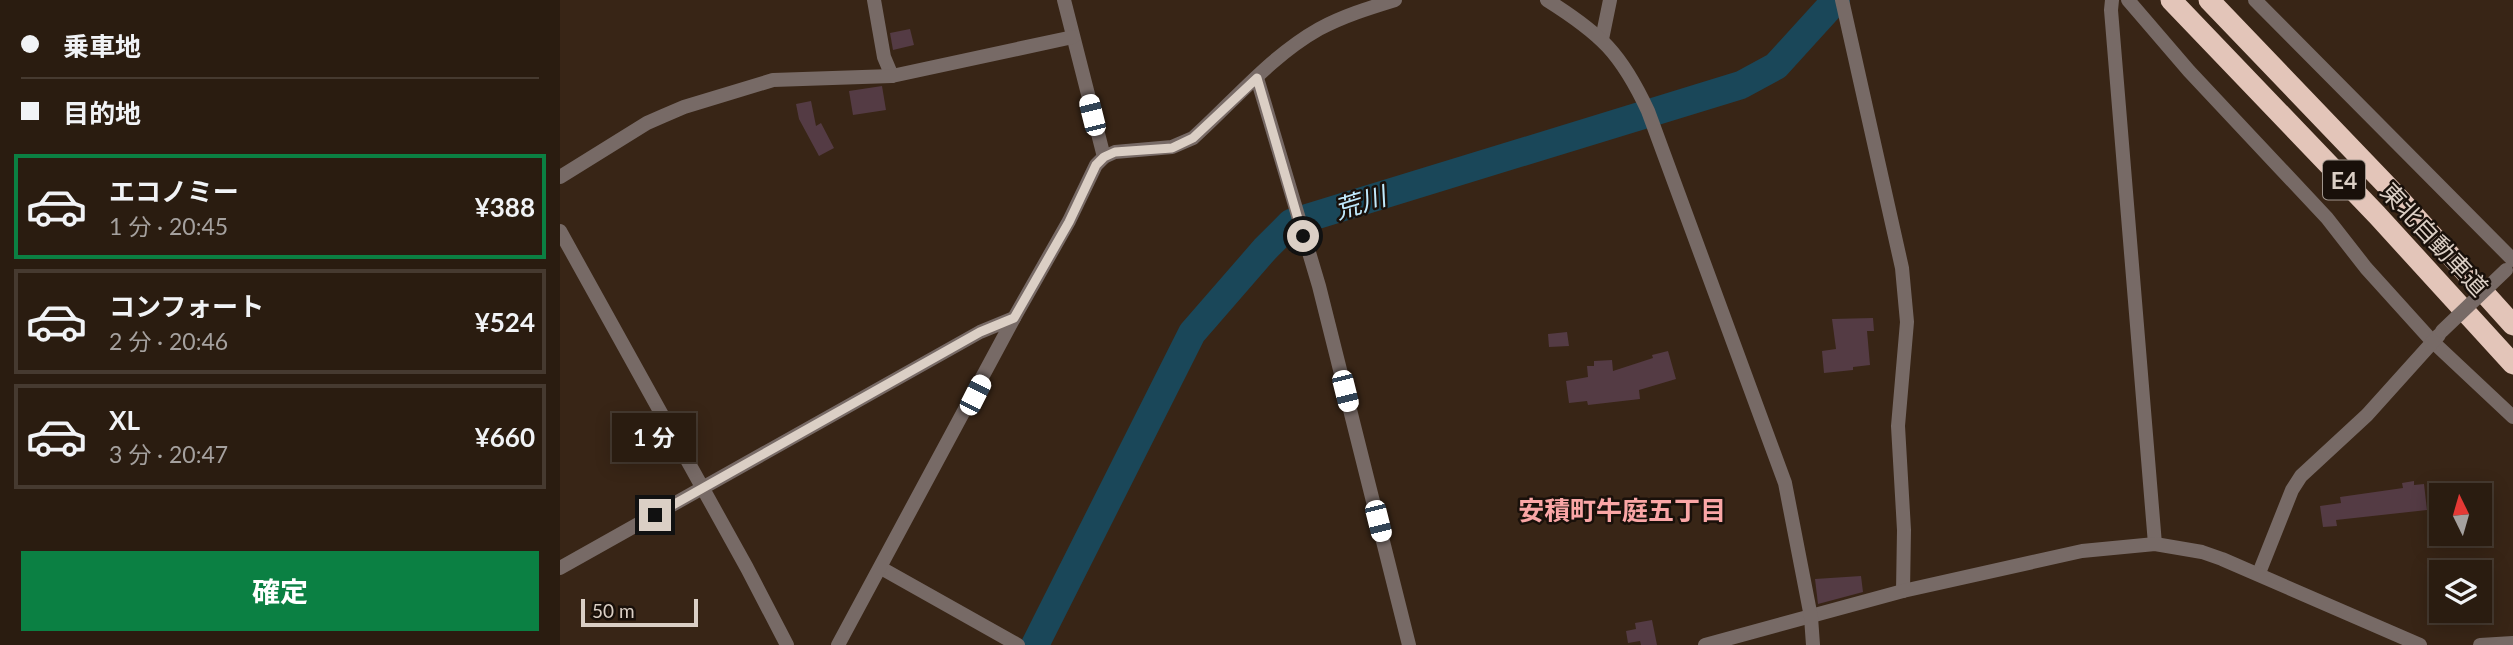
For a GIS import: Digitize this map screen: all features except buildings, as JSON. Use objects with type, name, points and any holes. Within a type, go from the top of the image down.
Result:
[{"type":"highway","name":"東北自動車道","points":[[2171,0],[2377,215],[2513,364]]},
{"type":"highway","name":"東北自動車道","points":[[2208,0],[2394,193],[2513,325]]},
{"type":"street","points":[[874,0],[884,57],[891,76]]},
{"type":"street","points":[[1064,0],[1104,157]]},
{"type":"street","points":[[838,645],[1014,318],[1069,222],[1096,165],[1115,152],[1159,150],[1193,138],[1294,46],[1321,28],[1354,13],[1395,0]]},
{"type":"street","points":[[1547,0],[1575,18],[1610,47],[1648,111],[1785,483],[1811,617],[1813,645]]},
{"type":"street","points":[[1602,39],[1610,0]]},
{"type":"street","points":[[1842,0],[1902,268],[1907,322],[1898,426],[1904,530],[1903,591]]},
{"type":"street","points":[[2112,0],[2155,544]]},
{"type":"street","points":[[2128,0],[2189,71],[2327,218],[2366,268],[2437,336],[2513,417]]},
{"type":"street","points":[[2255,0],[2511,264],[2437,336],[2367,415],[2301,476],[2292,490],[2259,573]]},
{"type":"street","points":[[560,177],[646,123],[684,107],[759,83],[773,80],[891,76],[1073,37]]},
{"type":"street","points":[[1257,78],[1319,286],[1409,645]]},
{"type":"street","points":[[560,230],[787,645]]},
{"type":"street","points":[[560,568],[980,332],[1014,318]]},
{"type":"street","points":[[1705,645],[1903,591],[2082,551],[2155,544],[2202,552],[2259,573],[2420,645]]},
{"type":"street","points":[[881,568],[1017,645]]},
{"type":"street","points":[[2480,645],[2513,643]]},
{"type":"waterway","name":"荒川","points":[[1035,645],[1192,333],[1291,223],[1741,85],[1776,66],[1836,0]]},
{"type":"district","name":"安積町牛庭五丁目","points":[[1622,510]]},
{"type":"route","points":[[655,515],[980,332],[1014,318],[1069,222],[1096,165],[1104,157],[1115,152],[1172,148],[1193,138],[1257,78],[1303,236]]}]
